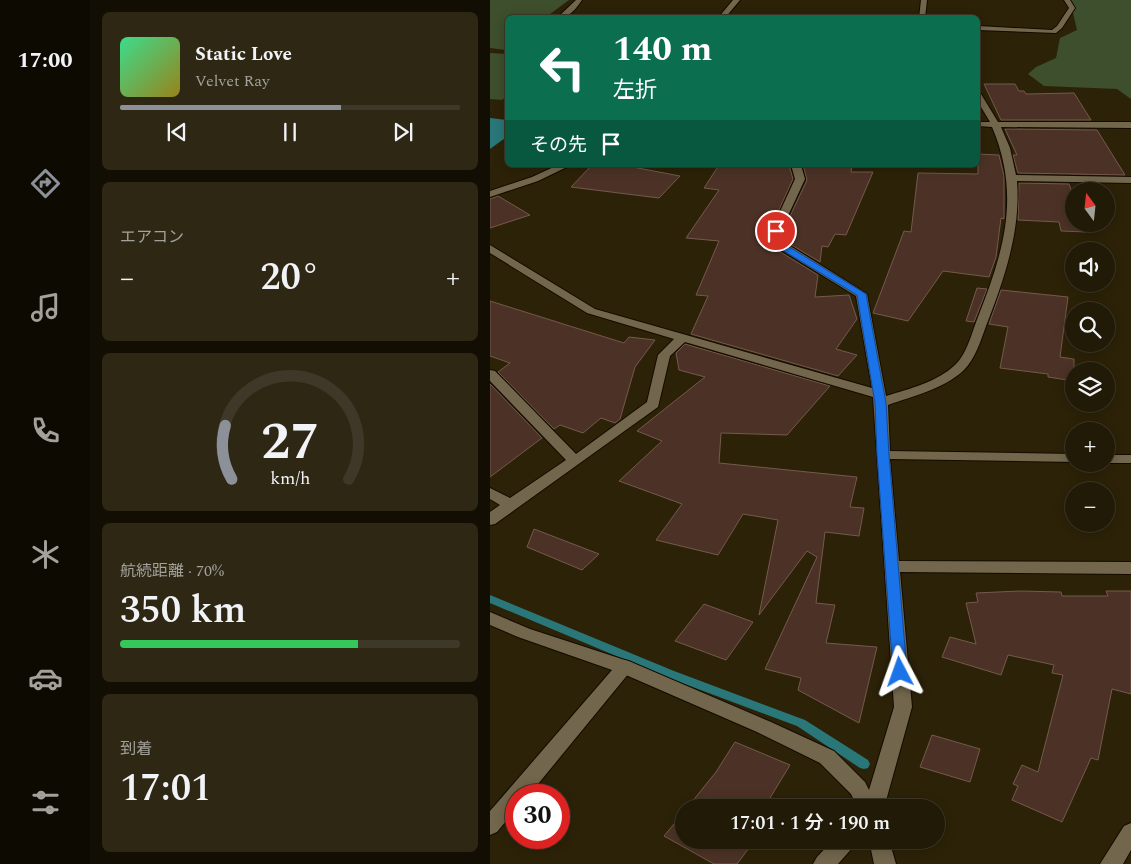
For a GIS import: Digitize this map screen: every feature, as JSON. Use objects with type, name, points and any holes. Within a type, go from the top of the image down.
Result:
[{"type":"street","points":[[564,15],[579,0]]},
{"type":"street","points":[[723,15],[736,0]]},
{"type":"street","points":[[922,15],[924,0]]},
{"type":"street","points":[[980,28],[1054,32],[1072,8],[1067,0]]},
{"type":"street","points":[[490,248],[591,311],[879,399],[939,380],[961,367],[980,326],[1004,260],[1014,206],[1013,178],[1006,149],[996,125],[980,99]]},
{"type":"street","points":[[980,124],[1131,125]]},
{"type":"street","points":[[490,194],[535,179],[562,167]]},
{"type":"street","points":[[797,167],[800,179],[776,231],[782,246],[861,294],[879,399],[903,707],[877,799]]},
{"type":"street","points":[[1013,178],[1131,180]]},
{"type":"street","points":[[490,520],[576,461],[653,404],[664,355],[682,338]]},
{"type":"street","points":[[490,374],[576,461]]},
{"type":"street","points":[[883,455],[1065,458]]},
{"type":"street","points":[[1115,459],[1131,459]]},
{"type":"street","points":[[490,493],[511,504]]},
{"type":"street","points":[[892,566],[1131,568]]},
{"type":"street","points":[[490,618],[524,633],[626,667],[764,727],[827,757],[858,788],[864,799]]},
{"type":"street","points":[[525,784],[626,667]]},
{"type":"street","points":[[490,826],[505,808]]},
{"type":"street","points":[[1111,864],[1131,832]]},
{"type":"street","points":[[824,864],[838,849]]},
{"type":"street","points":[[881,849],[885,864]]},
{"type":"green space","points":[[490,0],[569,0],[549,15],[505,15],[505,50],[490,48]]},
{"type":"green space","points":[[1070,0],[1131,0],[1131,99],[1117,89],[1044,86],[1028,74],[1036,67],[1056,58],[1060,38],[1077,30]]},
{"type":"green space","points":[[490,53],[505,54],[505,98],[502,100],[490,99]]},
{"type":"water","points":[[490,118],[505,120],[505,138],[490,149]]},
{"type":"building","points":[[984,84],[1015,84],[1019,91],[1024,91],[1026,94],[1074,93],[1091,120],[1001,120]]},
{"type":"building","points":[[1005,129],[1097,130],[1125,175],[1018,173],[1013,155],[1017,155]]},
{"type":"building","points":[[980,154],[999,155],[1004,176],[1004,219],[1001,218],[996,257],[989,277],[943,271],[908,321],[873,313],[904,231],[911,232],[918,173],[978,174]]},
{"type":"building","points":[[590,167],[633,167],[680,176],[659,198],[571,187]]},
{"type":"building","points":[[718,167],[790,167],[793,179],[769,232],[777,250],[818,275],[815,297],[849,295],[857,319],[836,349],[857,355],[838,376],[691,334],[708,296],[696,295],[719,241],[686,238],[719,190],[704,188]]},
{"type":"building","points":[[804,167],[852,167],[851,172],[873,172],[846,235],[835,234],[828,247],[822,246],[820,262],[788,243],[783,231],[807,180]]},
{"type":"building","points":[[1019,183],[1065,184],[1065,231],[1061,231],[1059,222],[1018,220]]},
{"type":"building","points":[[498,196],[530,215],[490,228],[490,199]]},
{"type":"building","points":[[977,288],[987,289],[974,322],[966,321]]},
{"type":"building","points":[[1001,290],[1068,297],[1067,302],[1065,302],[1065,320],[1060,357],[1074,359],[1074,362],[1065,362],[1065,380],[1048,377],[1048,374],[1000,368],[1008,327],[989,324]]},
{"type":"building","points":[[490,301],[624,343],[629,337],[655,340],[635,367],[620,419],[615,423],[601,418],[583,433],[560,425],[554,429],[498,372],[510,363],[490,356]]},
{"type":"building","points":[[685,344],[830,386],[787,435],[721,433],[719,463],[857,477],[850,507],[864,508],[859,536],[825,532],[816,603],[835,605],[826,643],[877,647],[859,723],[798,690],[801,678],[765,669],[817,557],[807,551],[759,615],[778,520],[743,514],[718,555],[656,540],[682,504],[619,481],[662,441],[637,431],[705,377],[679,370],[676,353]]},
{"type":"building","points":[[490,384],[542,438],[490,477]]},
{"type":"building","points":[[534,529],[599,554],[582,570],[527,547]]},
{"type":"building","points":[[1106,591],[1131,591],[1131,694],[1112,689],[1098,760],[1091,758],[1062,822],[1012,800],[1018,786],[1013,784],[1022,765],[1038,772],[1063,675],[1052,673],[1054,665],[1008,655],[1001,675],[942,657],[950,637],[976,644],[966,603],[978,602],[976,593],[1061,592],[1062,596],[1108,596]]},
{"type":"building","points":[[704,604],[753,622],[726,660],[675,641]]},
{"type":"building","points":[[932,735],[980,749],[970,782],[920,767]]},
{"type":"building","points":[[735,742],[790,765],[769,799],[694,799],[716,772]]},
{"type":"building","points":[[675,823],[675,842],[664,836]]},
{"type":"building","points":[[687,849],[748,849],[737,864],[714,864]]},
{"type":"waterway","points":[[490,599],[670,674],[801,723],[864,764]]},
{"type":"route","points":[[776,231],[782,246],[861,294],[881,403],[883,455],[900,672]]}]
